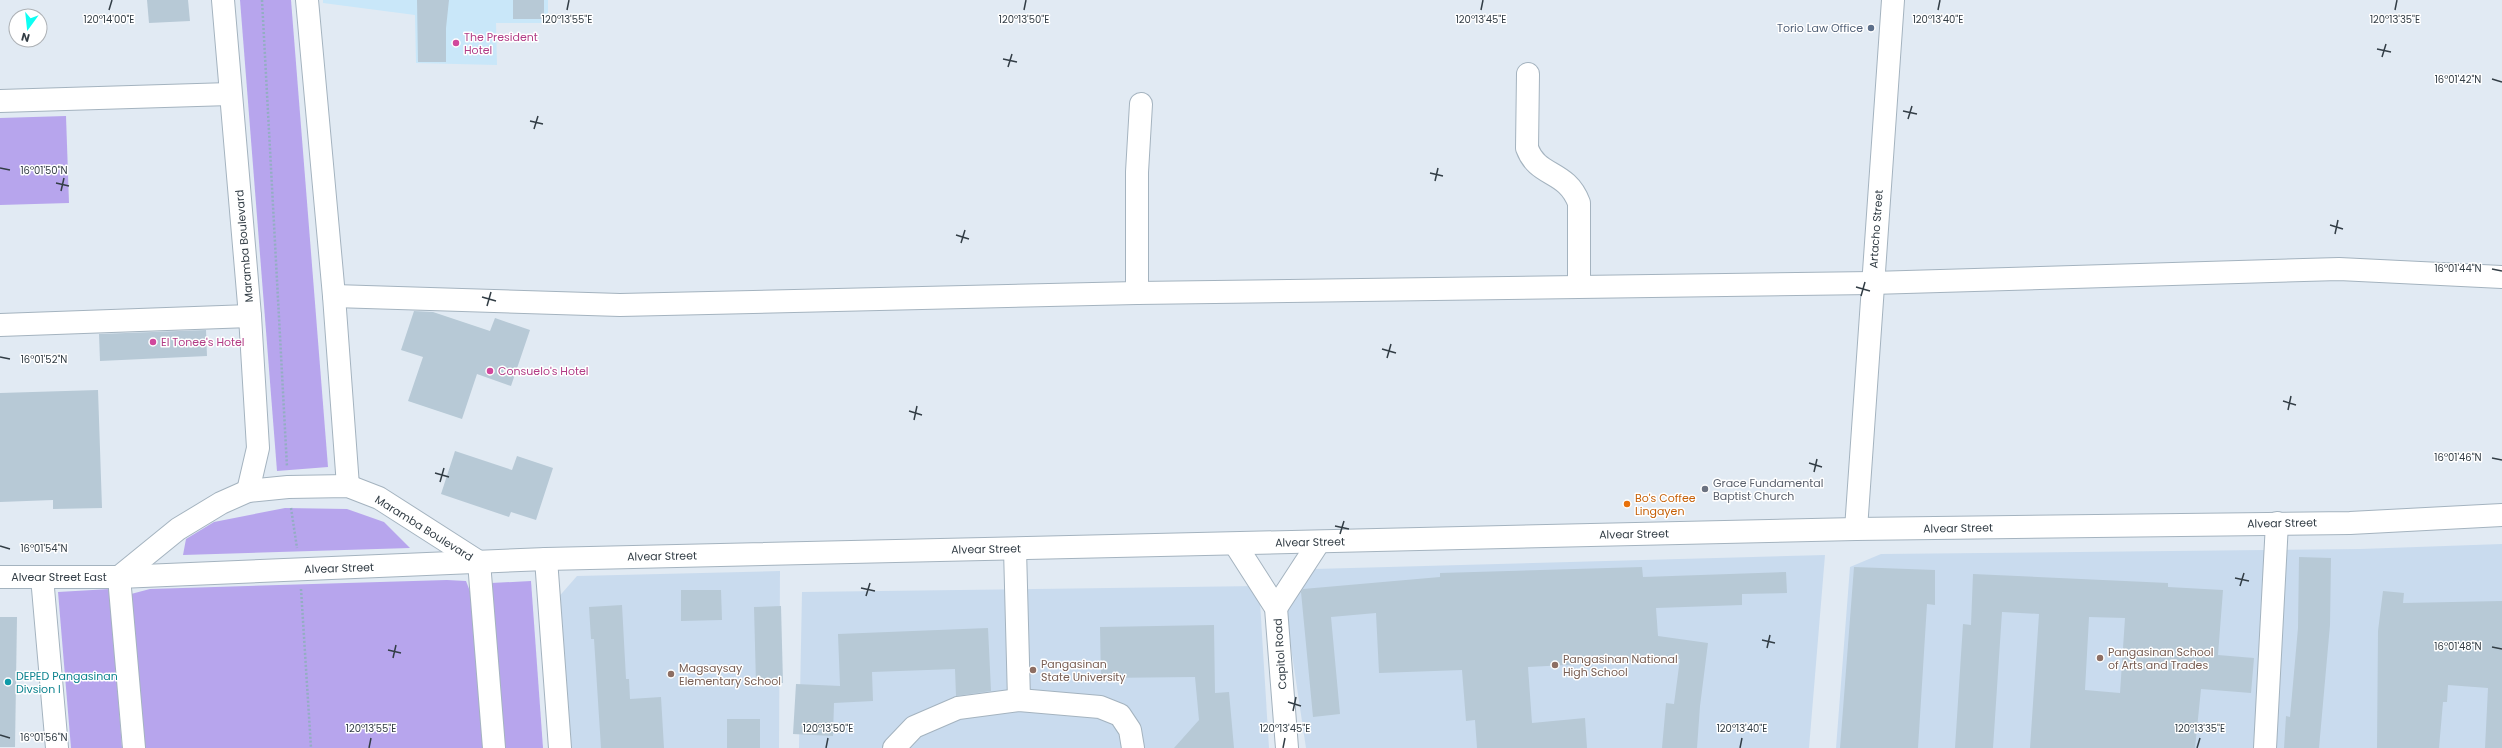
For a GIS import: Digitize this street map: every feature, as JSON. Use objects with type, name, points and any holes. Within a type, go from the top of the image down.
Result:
[{"type":"street","name":"Maramba Boulevard","points":[[223,0],[250,316],[258,448],[248,491]]},
{"type":"street","points":[[307,0],[334,296],[348,486]]},
{"type":"street","name":"Artacho Street","points":[[1856,529],[1892,0]]},
{"type":"street","points":[[1528,74],[1527,148],[1530,157],[1541,167],[1568,182],[1574,191],[1579,204],[1579,286]]},
{"type":"street","points":[[0,101],[230,94]]},
{"type":"street","points":[[1137,293],[1137,172],[1141,104]]},
{"type":"street","points":[[334,296],[620,305],[1137,293],[1872,283],[2339,269],[2502,277]]},
{"type":"street","points":[[0,326],[250,316]]},
{"type":"street","name":"Maramba Boulevard","points":[[118,577],[178,529],[221,503],[248,491],[288,487],[348,486],[379,498],[479,562]]},
{"type":"street","name":"Alvear Street","points":[[118,577],[546,559],[1856,529],[2350,523],[2502,515]]},
{"type":"street","points":[[2265,748],[2278,523]]},
{"type":"street","name":"Capitol Road","points":[[1276,608],[1320,542]]},
{"type":"street","name":"Capitol Road","points":[[1235,544],[1276,608],[1287,748]]},
{"type":"street","points":[[1015,549],[1019,700]]},
{"type":"street","points":[[546,559],[560,748]]},
{"type":"street","points":[[479,562],[494,748]]},
{"type":"street","name":"Alvear Street East","points":[[0,577],[118,577]]},
{"type":"street","points":[[42,577],[57,748]]},
{"type":"street","points":[[118,577],[134,748]]},
{"type":"street","points":[[894,748],[914,726],[958,708],[1019,700],[1070,704],[1107,710],[1120,715],[1130,730],[1133,748]]},
{"type":"path","points":[[262,0],[288,487],[298,555]]},
{"type":"path","points":[[301,588],[311,748]]},
{"type":"shaded area","points":[[240,0],[291,0],[328,467],[277,471]]},
{"type":"shaded area","name":"The President Hotel","points":[[323,0],[548,0],[548,23],[496,23],[497,65],[416,63],[415,15],[323,3]]},
{"type":"shaded area","points":[[66,116],[69,203],[0,205],[0,118]]},
{"type":"shaded area","points":[[285,508],[347,509],[384,522],[410,548],[183,555],[186,539],[214,522]]},
{"type":"shaded area","name":"Pangasinan School of Arts and Trades","points":[[2502,544],[2502,748],[1836,748],[1850,567],[1881,554],[2360,549]]},
{"type":"shaded area","name":"Pangasinan National High School","points":[[1825,555],[1809,748],[1306,748],[1284,601],[1314,569]]},
{"type":"shaded area","name":"Magsaysay Elementary School","points":[[780,571],[779,748],[569,748],[556,600],[577,576]]},
{"type":"shaded area","points":[[447,580],[466,581],[471,594],[483,748],[143,748],[131,594],[150,589]]},
{"type":"shaded area","points":[[531,581],[543,748],[502,748],[491,583]]},
{"type":"shaded area","name":"Pangasinan State University","points":[[1259,586],[1269,748],[799,748],[802,592]]},
{"type":"shaded area","points":[[110,589],[122,748],[71,748],[58,592]]},
{"type":"building","points":[[147,0],[188,0],[190,21],[149,23]]},
{"type":"building","points":[[417,0],[449,0],[446,28],[446,62],[418,62]]},
{"type":"building","points":[[513,0],[544,0],[544,19],[513,19]]},
{"type":"building","points":[[414,311],[433,312],[490,331],[495,318],[530,330],[511,386],[477,374],[462,419],[408,401],[423,357],[401,350]]},
{"type":"building","name":"El Tonee's Hotel","points":[[206,330],[207,356],[100,361],[99,334]]},
{"type":"building","points":[[98,390],[102,508],[53,509],[53,500],[0,502],[0,393]]},
{"type":"building","points":[[455,451],[512,470],[517,456],[553,468],[536,520],[511,512],[509,517],[441,494]]},
{"type":"building","points":[[2299,557],[2331,558],[2330,625],[2319,748],[2284,748],[2286,716],[2290,717],[2298,628]]},
{"type":"building","points":[[1642,567],[1643,577],[1786,572],[1787,593],[1742,594],[1742,605],[1656,608],[1658,636],[1708,643],[1700,706],[1697,748],[1662,748],[1666,703],[1674,704],[1680,659],[1528,667],[1532,723],[1585,718],[1587,748],[1477,748],[1475,720],[1466,721],[1462,670],[1379,673],[1376,613],[1331,617],[1340,714],[1313,717],[1301,592],[1303,589],[1440,577],[1440,573]]},
{"type":"building","points":[[1854,567],[1935,570],[1935,605],[1927,604],[1918,748],[1840,748]]},
{"type":"building","points":[[1973,574],[2168,583],[2168,587],[2223,590],[2218,655],[2254,658],[2251,693],[2201,689],[2195,748],[2030,748],[2039,614],[2002,612],[1993,748],[1955,748],[1963,624],[1971,625]],"holes":[[[2089,617],[2125,618],[2120,693],[2085,690]]]},
{"type":"building","points":[[681,590],[721,590],[722,620],[681,621]]},
{"type":"building","points":[[2383,591],[2404,593],[2403,603],[2502,601],[2502,748],[2485,748],[2488,688],[2448,685],[2447,702],[2443,702],[2439,748],[2377,748],[2378,631]]},
{"type":"building","points":[[622,605],[626,679],[629,679],[630,699],[661,697],[664,748],[601,748],[594,639],[591,639],[589,607]]},
{"type":"building","points":[[781,606],[783,683],[756,684],[754,607]]},
{"type":"building","name":"DEPED Pangasinan Divsion I","points":[[0,617],[17,617],[15,747],[0,747]]},
{"type":"building","points":[[1214,625],[1215,693],[1229,692],[1234,748],[1174,748],[1199,720],[1195,677],[1101,678],[1100,627]]},
{"type":"building","points":[[988,628],[991,691],[956,696],[955,669],[872,672],[873,701],[834,703],[833,736],[793,734],[796,684],[840,686],[838,634]]},
{"type":"building","points":[[727,719],[760,719],[760,748],[727,748]]},
{"type":"place","name":"Torio Law Office","points":[[1871,28]]},
{"type":"place","name":"The President Hotel","points":[[456,43]]},
{"type":"place","name":"El Tonee's Hotel","points":[[153,342]]},
{"type":"place","name":"Consuelo's Hotel","points":[[490,371]]},
{"type":"place","name":"Grace Fundamental Baptist Church","points":[[1705,489]]},
{"type":"place","name":"Bo's Coffee Lingayen","points":[[1627,504]]},
{"type":"place","name":"Pangasinan School of Arts and Trades","points":[[2100,658]]},
{"type":"place","name":"Pangasinan National High School","points":[[1555,665]]},
{"type":"place","name":"Pangasinan State University","points":[[1033,670]]},
{"type":"place","name":"Magsaysay Elementary School","points":[[671,674]]},
{"type":"place","name":"DEPED Pangasinan Divsion I","points":[[8,682]]}]
